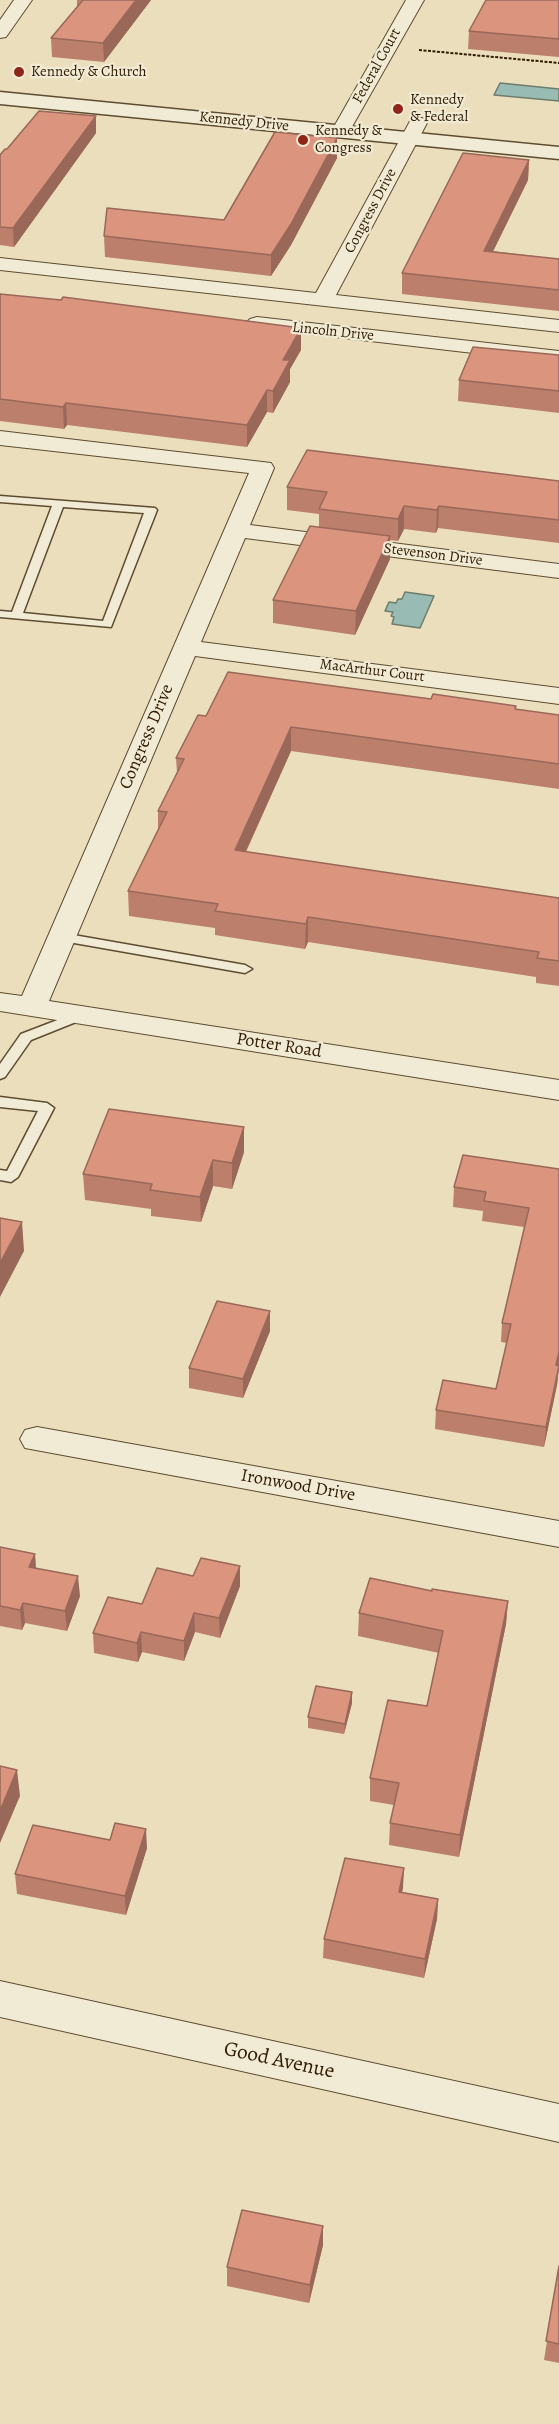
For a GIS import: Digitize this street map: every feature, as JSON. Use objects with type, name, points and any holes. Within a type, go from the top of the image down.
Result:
[{"type":"street","points":[[0,33],[23,0]]},
{"type":"street","name":"Federal Court","points":[[344,124],[415,0]]},
{"type":"street","name":"Kennedy Drive","points":[[0,85],[23,83],[344,124]]},
{"type":"street","name":"Kennedy Drive","points":[[0,98],[344,124],[414,131],[559,153]]},
{"type":"street","name":"Kennedy Drive","points":[[414,131],[559,136]]},
{"type":"street","name":"Congress Drive","points":[[323,300],[414,131]]},
{"type":"street","name":"Lincoln Drive","points":[[0,264],[559,326]]},
{"type":"street","name":"Lincoln Drive","points":[[238,321],[559,357]]},
{"type":"street","name":"Congress Drive","points":[[0,438],[263,468],[32,1007]]},
{"type":"street","name":"Stevenson Drive","points":[[236,530],[559,571]]},
{"type":"street","name":"MacArthur Court","points":[[186,647],[559,696]]},
{"type":"street","name":"Potter Road","points":[[0,1002],[559,1090]]},
{"type":"street","name":"Ironwood Drive","points":[[37,1438],[559,1534]]},
{"type":"street","name":"Good Avenue","points":[[0,1999],[558,2113]]},
{"type":"lane","points":[[0,499],[151,510],[107,625],[0,614]]},
{"type":"lane","points":[[16,616],[59,503]]},
{"type":"lane","points":[[62,937],[245,969]]},
{"type":"lane","points":[[0,1074],[26,1037],[81,1015]]},
{"type":"lane","points":[[0,1102],[47,1108],[11,1177],[0,1175]]},
{"type":"path","points":[[388,47],[559,63]]},
{"type":"water","points":[[500,83],[559,89],[559,101],[494,95]]},
{"type":"water","points":[[405,592],[434,596],[420,628],[392,624],[393,612],[385,611],[389,602],[396,603],[398,599],[402,599]]},
{"type":"building","points":[[83,0],[136,0],[103,43],[51,38]]},
{"type":"building","points":[[486,0],[559,0],[559,39],[469,31]]},
{"type":"building","points":[[39,111],[96,116],[13,228],[0,227],[0,155]]},
{"type":"building","points":[[275,132],[337,138],[291,224],[271,255],[104,236],[107,208],[224,220]]},
{"type":"building","points":[[463,153],[529,160],[484,251],[559,259],[559,290],[402,273]]},
{"type":"building","points":[[0,294],[61,300],[63,297],[301,328],[283,360],[290,360],[273,391],[267,390],[247,425],[66,403],[63,407],[0,399]]},
{"type":"building","points":[[473,347],[559,355],[559,391],[459,380]]},
{"type":"building","points":[[307,450],[559,481],[559,520],[439,506],[437,510],[404,506],[398,519],[319,509],[327,492],[287,487]]},
{"type":"building","points":[[310,526],[390,536],[356,611],[273,600]]},
{"type":"building","points":[[228,672],[431,699],[433,694],[516,706],[515,709],[559,715],[559,764],[291,727],[235,850],[559,898],[559,961],[537,958],[539,952],[308,917],[306,924],[215,911],[218,904],[128,891],[167,812],[158,811],[184,759],[176,758],[198,715],[206,716]]},
{"type":"building","points":[[109,1109],[244,1127],[232,1163],[213,1160],[200,1197],[150,1190],[152,1184],[83,1174]]},
{"type":"building","points":[[463,1155],[559,1169],[559,1352],[556,1365],[559,1366],[546,1427],[436,1410],[443,1380],[496,1389],[511,1324],[502,1323],[529,1208],[484,1201],[486,1192],[454,1187]]},
{"type":"building","points":[[0,1218],[22,1222],[0,1263]]},
{"type":"building","points":[[217,1301],[270,1311],[243,1379],[189,1368]]},
{"type":"building","points":[[0,1547],[35,1554],[29,1567],[78,1576],[65,1611],[23,1603],[20,1610],[0,1606]]},
{"type":"building","points":[[201,1558],[240,1566],[219,1618],[194,1613],[184,1641],[141,1632],[137,1643],[93,1633],[108,1597],[142,1604],[157,1568],[193,1576]]},
{"type":"building","points":[[370,1578],[432,1591],[432,1589],[508,1601],[460,1835],[390,1823],[399,1783],[370,1778],[388,1700],[427,1706],[443,1631],[359,1613]]},
{"type":"building","points":[[316,1686],[352,1692],[345,1724],[308,1717]]},
{"type":"building","points":[[0,1766],[17,1770],[0,1811]]},
{"type":"building","points":[[115,1823],[146,1829],[125,1896],[15,1874],[33,1825],[110,1840]]},
{"type":"building","points":[[345,1858],[404,1868],[399,1892],[438,1899],[425,1959],[324,1939]]},
{"type":"building","points":[[242,2210],[323,2226],[310,2285],[227,2267]]},
{"type":"building","points":[[559,2266],[559,2344],[546,2341]]},
{"type":"place","name":"Kennedy & Church","points":[[19,72]]},
{"type":"place","name":"Kennedy & Federal","points":[[398,109]]},
{"type":"place","name":"Kennedy & Congress","points":[[303,140]]}]
